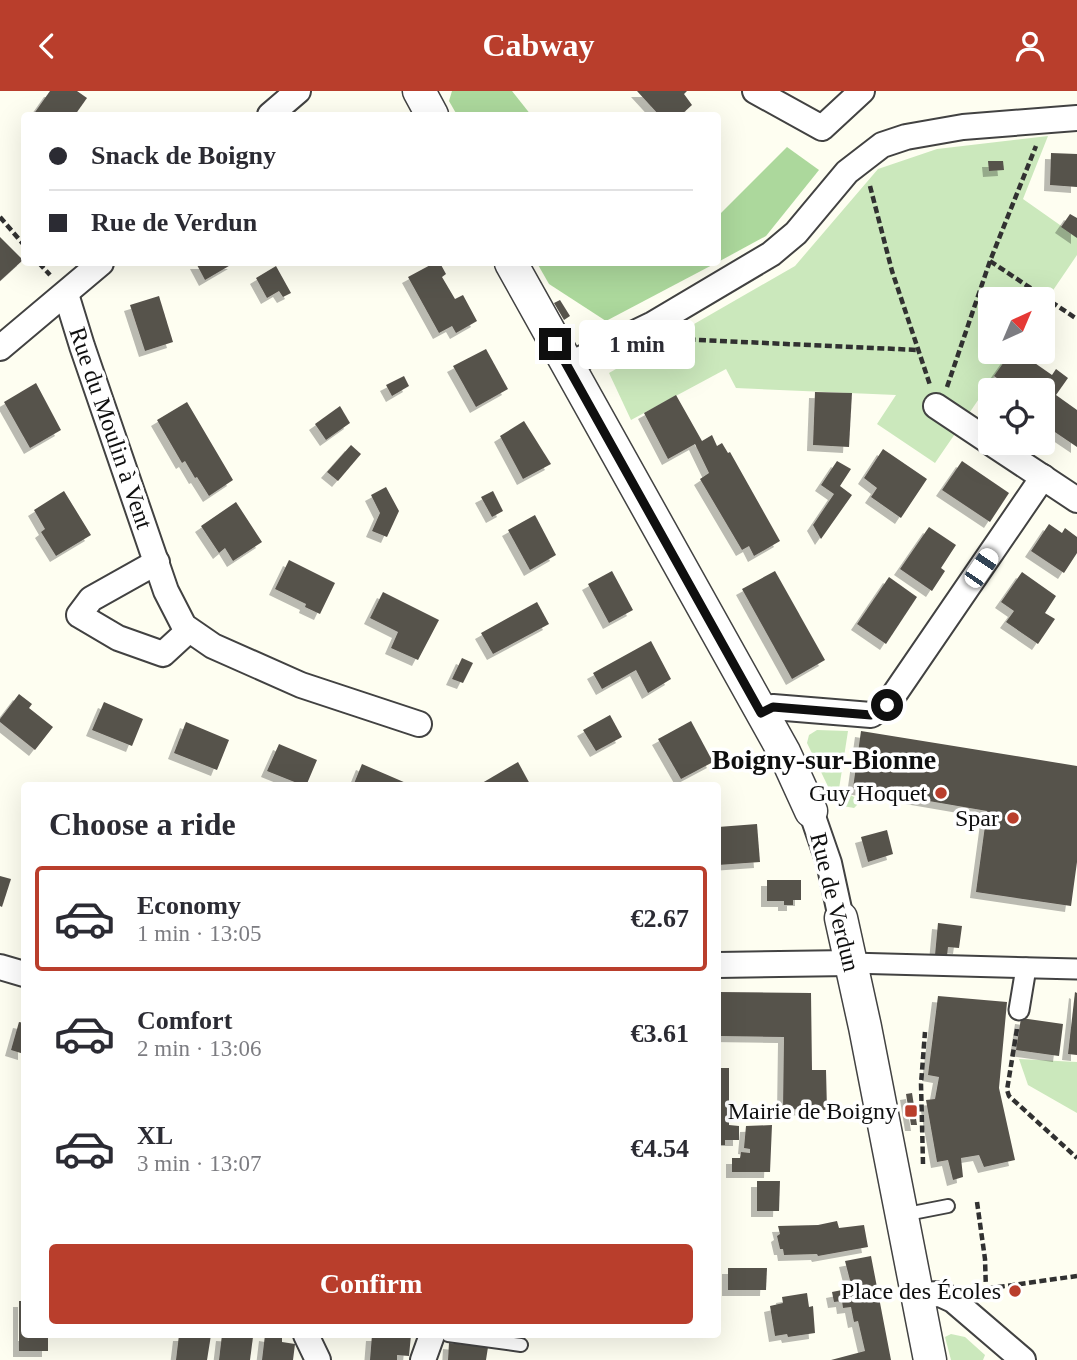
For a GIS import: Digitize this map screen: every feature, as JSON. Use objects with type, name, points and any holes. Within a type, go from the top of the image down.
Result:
[{"type":"street","points":[[274,112],[298,91]]},
{"type":"street","points":[[419,91],[430,112]]},
{"type":"street","points":[[755,91],[822,128],[862,91]]},
{"type":"street","points":[[568,365],[653,324],[771,254],[796,233],[847,172],[882,145],[906,137],[963,127],[1077,118]]},
{"type":"street","points":[[0,348],[98,266]]},
{"type":"street","name":"Rue de Verdun","points":[[513,266],[784,753],[811,811],[829,863],[866,1033],[930,1360]]},
{"type":"street","name":"Rue du Moulin à Vent","points":[[66,294],[82,346],[157,562],[166,591],[188,631],[163,654],[118,638],[79,615],[90,599],[157,562]]},
{"type":"street","points":[[936,406],[978,433]]},
{"type":"street","points":[[1010,455],[1077,500]]},
{"type":"street","points":[[761,713],[773,707],[871,715],[881,710],[1043,477]]},
{"type":"street","points":[[188,631],[212,646],[301,685],[419,724]]},
{"type":"street","points":[[721,965],[850,963],[1077,969]]},
{"type":"street","points":[[0,967],[21,973]]},
{"type":"street","points":[[1019,1014],[1026,968]]},
{"type":"street","points":[[918,1295],[940,1294],[953,1300],[1023,1360]]},
{"type":"street","points":[[307,1338],[318,1360]]},
{"type":"street","points":[[423,1360],[431,1338]]},
{"type":"lane","points":[[902,1215],[948,1206]]},
{"type":"lane","points":[[470,1338],[521,1345]]},
{"type":"path","points":[[936,406],[951,380],[990,261],[1039,139],[1038,122]]},
{"type":"path","points":[[867,176],[892,271],[936,406]]},
{"type":"path","points":[[0,217],[21,242]]},
{"type":"path","points":[[990,261],[1077,319]]},
{"type":"path","points":[[653,324],[658,339],[918,350]]},
{"type":"path","points":[[1019,1014],[1007,1090],[1009,1096],[1077,1158]]},
{"type":"path","points":[[923,1168],[921,1084],[925,1032]]},
{"type":"path","points":[[977,1202],[985,1259],[986,1290],[983,1302]]},
{"type":"path","points":[[974,1290],[1077,1276]]},
{"type":"green space","points":[[452,91],[512,91],[529,112],[455,112],[449,101]]},
{"type":"green space","points":[[1048,136],[1023,199],[1077,237],[1077,255],[1055,287],[978,287],[978,364],[1003,364],[993,378],[978,378],[978,400],[935,463],[877,424],[896,395],[736,388],[726,369],[631,420],[609,373],[795,266],[878,169],[937,149]]},
{"type":"green space","points":[[787,147],[819,170],[766,236],[721,260],[721,213]]},
{"type":"green space","points":[[539,266],[710,266],[606,321],[549,284]]},
{"type":"green space","points":[[817,730],[848,731],[839,789],[854,797],[857,805],[854,808],[837,805],[807,743],[809,735]]},
{"type":"green space","points":[[1019,1059],[1077,1062],[1077,1113],[1028,1085]]},
{"type":"green space","points":[[951,1334],[965,1337],[985,1355],[983,1360],[951,1360],[945,1337]]},
{"type":"building","points":[[50,91],[77,91],[87,98],[77,112],[35,112]]},
{"type":"building","points":[[637,91],[687,91],[684,94],[692,105],[684,112],[656,112]]},
{"type":"building","points":[[1051,153],[1077,154],[1077,187],[1050,185]]},
{"type":"building","points":[[988,161],[1003,161],[1004,170],[989,171]]},
{"type":"building","points":[[1070,214],[1077,218],[1077,238],[1061,227]]},
{"type":"building","points":[[0,237],[21,258],[21,262],[0,281]]},
{"type":"building","points":[[198,266],[229,266],[205,280]]},
{"type":"building","points":[[276,266],[291,293],[283,297],[279,291],[267,298],[256,278]]},
{"type":"building","points":[[428,266],[442,266],[446,274],[442,277],[455,299],[463,295],[477,321],[456,333],[452,326],[439,333],[408,277]]},
{"type":"building","points":[[159,296],[173,342],[145,351],[130,305]]},
{"type":"building","points":[[560,300],[570,316],[564,320],[554,303]]},
{"type":"building","points":[[486,349],[508,389],[476,407],[453,366]]},
{"type":"building","points":[[1002,364],[1036,364],[1052,375],[1056,369],[1068,378],[1056,395],[1077,410],[1077,447],[1055,432],[1055,378],[994,376]]},
{"type":"building","points":[[404,376],[409,386],[392,396],[386,385]]},
{"type":"building","points":[[36,383],[61,430],[30,448],[4,402]]},
{"type":"building","points":[[815,392],[852,393],[849,447],[813,445]]},
{"type":"building","points":[[676,395],[702,441],[712,435],[717,446],[722,443],[728,453],[730,452],[780,541],[754,556],[749,546],[742,550],[700,479],[709,473],[695,444],[668,459],[644,413]]},
{"type":"building","points":[[187,402],[233,480],[209,496],[185,461],[182,463],[157,420]]},
{"type":"building","points":[[340,406],[350,423],[326,440],[315,424]]},
{"type":"building","points":[[524,421],[551,464],[523,479],[500,436]]},
{"type":"building","points":[[351,445],[361,454],[338,481],[327,472]]},
{"type":"building","points":[[883,449],[927,479],[901,518],[871,497],[877,488],[864,478]]},
{"type":"building","points":[[837,461],[851,469],[840,486],[852,495],[821,539],[813,525],[834,494],[821,485]]},
{"type":"building","points":[[962,461],[1009,493],[990,522],[942,490]]},
{"type":"building","points":[[386,487],[399,511],[387,537],[372,531],[380,513],[371,495]]},
{"type":"building","points":[[64,491],[91,535],[56,556],[41,532],[45,529],[34,510]]},
{"type":"building","points":[[493,491],[503,511],[492,517],[481,497]]},
{"type":"building","points":[[236,502],[262,542],[233,561],[225,548],[219,553],[201,526]]},
{"type":"building","points":[[535,515],[556,555],[530,570],[508,530]]},
{"type":"building","points":[[1049,524],[1062,533],[1065,528],[1077,537],[1077,553],[1064,573],[1031,551]]},
{"type":"building","points":[[929,527],[956,545],[941,568],[945,571],[932,591],[900,569]]},
{"type":"building","points":[[289,560],[335,583],[320,614],[275,589]]},
{"type":"building","points":[[612,571],[633,610],[609,623],[588,584]]},
{"type":"building","points":[[775,571],[825,660],[792,679],[742,589]]},
{"type":"building","points":[[1022,572],[1056,596],[1045,613],[1055,619],[1038,644],[1006,622],[1014,611],[1001,602]]},
{"type":"building","points":[[889,577],[917,597],[886,644],[857,624]]},
{"type":"building","points":[[383,592],[439,620],[418,660],[391,648],[398,632],[370,618]]},
{"type":"building","points":[[537,602],[549,624],[493,654],[481,633]]},
{"type":"building","points":[[651,641],[671,679],[648,693],[636,670],[602,689],[593,673]]},
{"type":"building","points":[[462,658],[473,663],[463,683],[452,679]]},
{"type":"building","points":[[19,694],[32,704],[29,708],[53,727],[35,750],[0,722]]},
{"type":"building","points":[[104,702],[143,719],[132,746],[92,730]]},
{"type":"building","points":[[610,715],[622,737],[596,751],[583,730]]},
{"type":"building","points":[[691,721],[713,762],[681,779],[658,739]]},
{"type":"building","points":[[186,722],[229,740],[217,770],[174,753]]},
{"type":"building","points":[[861,731],[1077,766],[1077,862],[1071,906],[976,892],[987,811],[853,788]]},
{"type":"building","points":[[279,744],[317,760],[308,782],[294,782],[267,771]]},
{"type":"building","points":[[518,762],[529,782],[484,782]]},
{"type":"building","points":[[362,764],[404,782],[355,782]]},
{"type":"building","points":[[757,824],[760,862],[721,865],[721,827]]},
{"type":"building","points":[[887,830],[893,854],[868,862],[861,837]]},
{"type":"building","points":[[0,876],[11,879],[2,907],[0,906]]},
{"type":"building","points":[[767,880],[801,880],[801,900],[793,900],[793,905],[784,905],[784,901],[767,901]]},
{"type":"building","points":[[938,923],[962,926],[959,948],[948,947],[947,956],[935,955]]},
{"type":"building","points":[[721,992],[811,993],[812,1070],[826,1070],[827,1110],[783,1109],[784,1037],[721,1036]]},
{"type":"building","points":[[1075,992],[1077,993],[1077,1055],[1068,1054]]},
{"type":"building","points":[[938,996],[1007,1002],[999,1088],[1015,1160],[984,1167],[979,1155],[961,1158],[963,1177],[953,1180],[948,1160],[937,1162],[926,1100],[935,1099],[939,1077],[928,1075]]},
{"type":"building","points":[[1021,1018],[1063,1024],[1059,1056],[1016,1050]]},
{"type":"building","points":[[19,1022],[21,1022],[21,1053],[11,1050]]},
{"type":"building","points":[[721,1068],[729,1068],[729,1125],[739,1126],[739,1140],[725,1140],[725,1145],[721,1145]]},
{"type":"building","points":[[912,1093],[917,1125],[911,1125],[906,1094]]},
{"type":"building","points":[[772,1125],[770,1172],[732,1172],[732,1158],[740,1158],[741,1152],[750,1153],[750,1149],[744,1148],[746,1126]]},
{"type":"building","points":[[757,1181],[780,1181],[779,1211],[757,1211]]},
{"type":"building","points":[[837,1221],[839,1228],[864,1225],[868,1247],[818,1256],[784,1255],[783,1249],[780,1249],[778,1226],[818,1225]]},
{"type":"building","points":[[871,1256],[891,1360],[831,1360],[865,1351],[858,1321],[854,1322],[851,1307],[843,1308],[842,1301],[834,1302],[832,1292],[852,1288],[845,1261]]},
{"type":"building","points":[[728,1268],[767,1268],[766,1290],[728,1290]]},
{"type":"building","points":[[807,1293],[809,1307],[813,1306],[815,1333],[775,1336],[770,1306],[783,1303],[782,1297]]},
{"type":"building","points":[[21,1301],[21,1338],[48,1338],[48,1351],[19,1351]]},
{"type":"building","points":[[179,1338],[211,1338],[207,1360],[176,1360]]},
{"type":"building","points":[[222,1338],[253,1338],[250,1360],[219,1360]]},
{"type":"building","points":[[265,1338],[282,1338],[282,1342],[295,1344],[293,1360],[262,1360]]},
{"type":"building","points":[[372,1338],[411,1338],[409,1356],[397,1355],[397,1360],[370,1360]]},
{"type":"building","points":[[449,1343],[488,1347],[486,1360],[448,1360]]},
{"type":"place","name":"Guy Hoquet","points":[[941,793]]},
{"type":"place","name":"Spar","points":[[1013,818]]},
{"type":"place","name":"Mairie de Boigny","points":[[911,1111]]},
{"type":"place","name":"Place des Écoles","points":[[1015,1291]]},
{"type":"district","name":"Boigny-sur-Bionne","points":[[824,759]]},
{"type":"route","points":[[555,344],[761,713],[773,707],[871,715],[887,705]]}]
